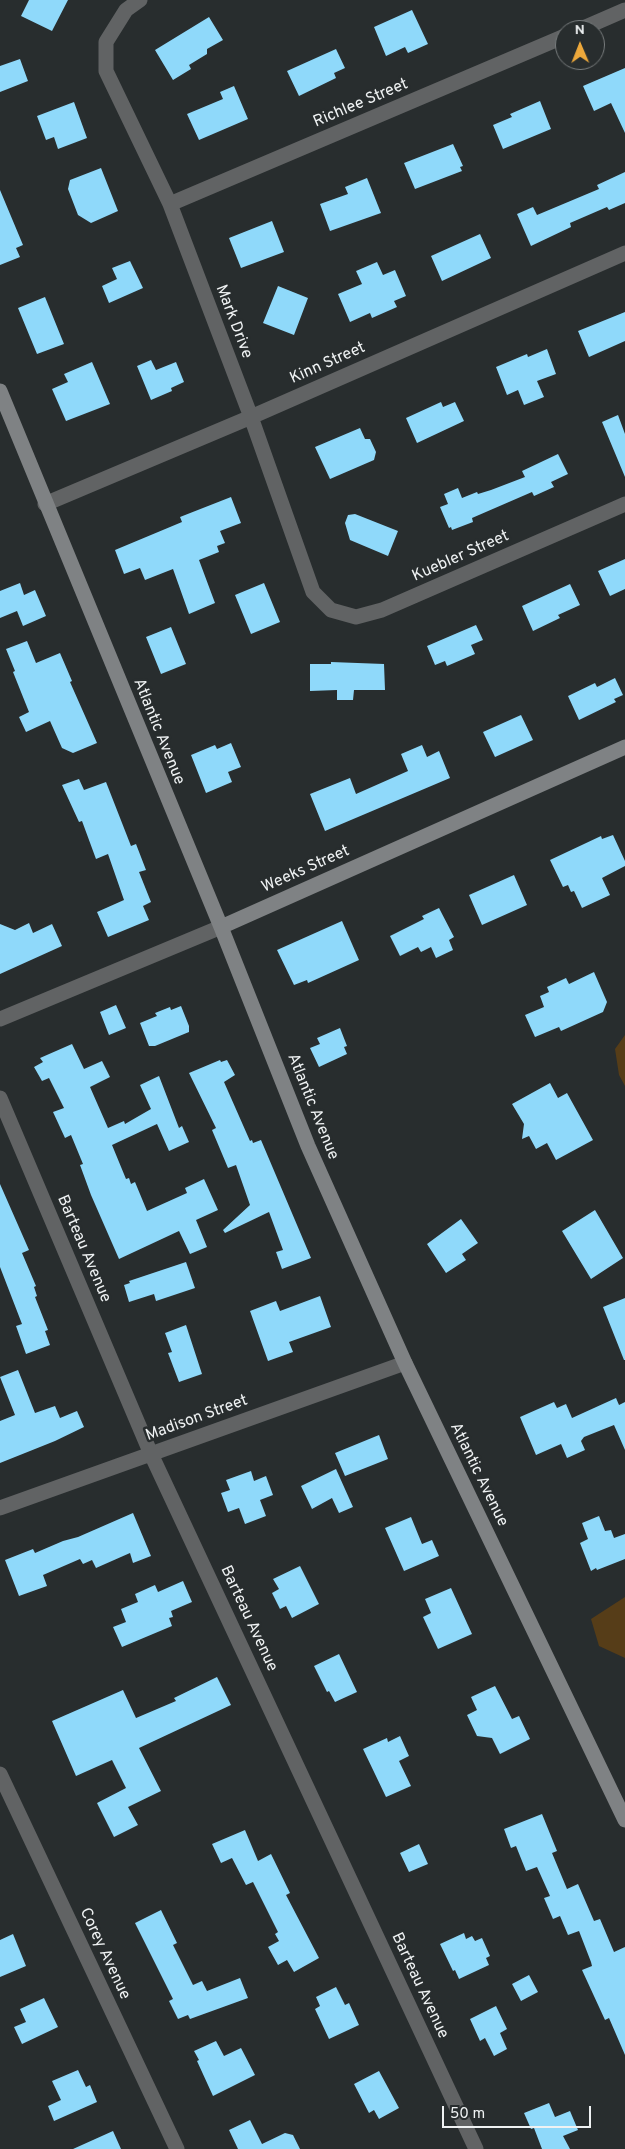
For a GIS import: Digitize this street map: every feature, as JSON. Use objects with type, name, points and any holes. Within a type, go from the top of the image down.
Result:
[{"type":"main road","name":"Atlantic Avenue","points":[[0,392],[221,927],[308,1146],[405,1363],[625,1820]]},
{"type":"main road","name":"Weeks Street","points":[[221,927],[625,747]]},
{"type":"street","name":"Mark Drive","points":[[140,0],[126,10],[106,42],[106,71],[170,204],[313,592]]},
{"type":"street","points":[[602,20],[625,10]]},
{"type":"street","name":"Richlee Street","points":[[170,204],[555,40]]},
{"type":"street","name":"Kinn Street","points":[[45,504],[250,417],[625,253]]},
{"type":"street","name":"Kuebler Street","points":[[313,592],[330,610],[356,617],[382,610],[625,504]]},
{"type":"street","name":"Weeks Street","points":[[0,1020],[221,927]]},
{"type":"street","name":"Barteau Avenue","points":[[0,1098],[151,1454],[476,2149]]},
{"type":"street","name":"Madison Street","points":[[0,1508],[405,1363]]},
{"type":"street","name":"Corey Avenue","points":[[0,1774],[176,2149]]},
{"type":"shaded area","points":[[625,1035],[625,1086],[619,1075],[615,1049]]},
{"type":"shaded area","points":[[625,1597],[625,1658],[599,1646],[591,1619]]},
{"type":"building","points":[[29,0],[68,0],[52,31],[21,16]]},
{"type":"building","points":[[412,10],[428,44],[408,53],[405,47],[386,56],[374,27]]},
{"type":"building","points":[[209,17],[223,40],[207,49],[207,54],[189,65],[191,69],[173,80],[155,50]]},
{"type":"building","points":[[336,49],[345,68],[334,73],[336,78],[299,96],[287,71]]},
{"type":"building","points":[[20,59],[28,81],[0,92],[0,66]]},
{"type":"building","points":[[625,68],[625,133],[611,103],[594,111],[583,86]]},
{"type":"building","points":[[234,86],[248,119],[199,140],[187,114],[223,99],[220,92]]},
{"type":"building","points":[[540,101],[551,129],[503,149],[493,125],[512,117],[510,114]]},
{"type":"building","points":[[74,102],[87,138],[58,149],[54,137],[46,140],[37,116]]},
{"type":"building","points":[[453,144],[463,166],[460,167],[462,171],[415,189],[404,163]]},
{"type":"building","points":[[101,168],[118,211],[91,223],[78,215],[68,189],[70,180]]},
{"type":"building","points":[[625,172],[625,203],[609,210],[607,207],[570,223],[571,227],[531,246],[517,214],[533,207],[537,215],[599,189],[597,185]]},
{"type":"building","points":[[367,178],[381,213],[330,231],[320,204],[348,194],[345,187]]},
{"type":"building","points":[[0,190],[23,245],[16,248],[20,257],[0,265]]},
{"type":"building","points":[[272,221],[284,252],[241,268],[229,238]]},
{"type":"building","points":[[480,234],[491,258],[442,281],[431,256]]},
{"type":"building","points":[[130,261],[143,288],[109,303],[102,286],[117,279],[112,268]]},
{"type":"building","points":[[377,262],[383,275],[395,270],[406,296],[394,301],[397,307],[372,318],[370,313],[350,322],[338,294],[362,284],[356,271]]},
{"type":"building","points":[[278,286],[308,298],[294,335],[263,323]]},
{"type":"building","points":[[45,297],[64,344],[37,354],[18,308]]},
{"type":"building","points":[[625,312],[625,341],[589,357],[578,331]]},
{"type":"building","points":[[547,349],[556,374],[537,381],[544,397],[524,405],[518,390],[507,395],[496,367],[527,354],[528,357]]},
{"type":"building","points":[[151,360],[156,370],[176,362],[184,382],[171,388],[172,391],[151,400],[137,366]]},
{"type":"building","points":[[92,362],[110,404],[66,421],[52,389],[68,382],[64,374]]},
{"type":"building","points":[[441,402],[443,407],[455,402],[464,421],[417,443],[406,418]]},
{"type":"building","points":[[618,415],[625,434],[625,477],[602,422]]},
{"type":"building","points":[[360,428],[365,439],[370,439],[376,452],[374,460],[330,479],[315,447]]},
{"type":"building","points":[[558,454],[568,474],[551,482],[554,487],[534,496],[532,492],[472,518],[473,522],[452,530],[451,527],[449,528],[440,507],[448,504],[444,494],[458,488],[462,498],[477,492],[478,494],[491,490],[525,477],[522,471]]},
{"type":"building","points":[[231,497],[241,523],[220,531],[225,543],[217,546],[219,552],[199,560],[215,603],[189,614],[173,569],[145,580],[140,568],[124,574],[115,550],[182,522],[180,517]]},
{"type":"building","points":[[355,514],[398,531],[388,556],[350,540],[345,523],[348,515]]},
{"type":"building","points":[[625,559],[625,589],[610,596],[598,571]]},
{"type":"building","points":[[20,583],[24,595],[35,590],[46,616],[23,626],[17,611],[0,618],[0,591]]},
{"type":"building","points":[[264,583],[280,622],[251,634],[235,595]]},
{"type":"building","points":[[570,584],[580,605],[558,615],[560,618],[533,631],[522,606]]},
{"type":"building","points":[[476,625],[483,640],[471,645],[475,654],[447,666],[445,661],[435,665],[427,646]]},
{"type":"building","points":[[171,627],[186,664],[161,674],[146,637]]},
{"type":"building","points":[[27,641],[36,663],[60,653],[72,681],[70,682],[97,743],[73,753],[62,748],[50,721],[26,732],[19,717],[29,712],[6,649]]},
{"type":"building","points":[[331,662],[384,664],[385,690],[354,690],[353,700],[337,700],[337,690],[310,691],[310,664],[331,664]]},
{"type":"building","points":[[615,678],[623,695],[614,699],[616,702],[579,720],[568,696],[595,683],[597,687]]},
{"type":"building","points":[[521,715],[533,740],[495,757],[483,732]]},
{"type":"building","points":[[231,743],[241,767],[228,772],[232,782],[206,793],[191,755],[215,745],[217,749]]},
{"type":"building","points":[[422,745],[427,757],[439,751],[450,778],[325,831],[310,794],[350,778],[356,794],[408,771],[401,754]]},
{"type":"building","points":[[79,779],[84,790],[106,782],[131,846],[136,844],[146,870],[139,872],[151,902],[143,906],[149,920],[108,937],[97,912],[124,900],[108,854],[96,859],[82,821],[79,822],[62,785]]},
{"type":"building","points":[[613,835],[625,861],[625,866],[602,878],[610,895],[582,908],[574,891],[571,892],[568,885],[563,887],[550,860],[601,836],[602,839]]},
{"type":"building","points":[[514,875],[527,905],[482,925],[469,895]]},
{"type":"building","points":[[439,908],[454,937],[449,940],[453,950],[436,958],[431,947],[421,952],[418,947],[400,956],[390,936],[424,919],[422,916]]},
{"type":"building","points":[[342,921],[359,960],[308,983],[307,980],[294,985],[277,950]]},
{"type":"building","points":[[29,923],[33,933],[52,924],[62,946],[0,974],[0,924],[15,930]]},
{"type":"building","points":[[594,972],[607,1002],[603,1012],[561,1031],[559,1027],[535,1037],[525,1015],[544,1007],[540,996],[549,992],[547,987],[566,978],[569,984]]},
{"type":"building","points":[[116,1005],[126,1028],[109,1035],[100,1012]]},
{"type":"building","points":[[181,1006],[189,1026],[189,1032],[155,1046],[149,1046],[140,1023],[157,1016],[155,1013],[170,1007],[171,1010]]},
{"type":"building","points":[[340,1028],[347,1046],[344,1047],[347,1054],[319,1067],[310,1048],[320,1044],[317,1038]]},
{"type":"building","points":[[72,1044],[84,1069],[102,1061],[110,1077],[90,1087],[108,1128],[124,1121],[125,1124],[151,1109],[140,1085],[159,1076],[179,1128],[182,1126],[189,1142],[169,1151],[157,1124],[112,1145],[126,1179],[129,1178],[131,1184],[135,1182],[147,1211],[187,1193],[185,1188],[204,1179],[218,1210],[196,1220],[207,1247],[190,1254],[179,1231],[119,1259],[91,1195],[80,1165],[83,1164],[71,1135],[65,1138],[53,1112],[64,1108],[49,1078],[42,1081],[34,1067],[43,1062],[40,1058]]},
{"type":"building","points":[[220,1060],[221,1062],[227,1060],[235,1075],[224,1082],[250,1141],[252,1140],[253,1143],[261,1140],[311,1258],[282,1269],[276,1252],[283,1250],[269,1212],[225,1233],[223,1230],[250,1205],[236,1165],[228,1168],[212,1130],[216,1128],[189,1073]]},
{"type":"building","points":[[550,1083],[558,1098],[567,1093],[593,1140],[556,1160],[547,1143],[536,1149],[529,1136],[522,1139],[524,1124],[512,1104]]},
{"type":"building","points":[[0,1184],[29,1250],[22,1253],[36,1286],[34,1287],[37,1296],[35,1297],[48,1330],[45,1331],[50,1345],[26,1354],[16,1326],[22,1324],[0,1267]]},
{"type":"building","points":[[595,1210],[623,1258],[591,1279],[562,1231]]},
{"type":"building","points":[[461,1219],[478,1243],[462,1254],[466,1260],[446,1273],[427,1244]]},
{"type":"building","points":[[186,1262],[195,1288],[156,1301],[154,1294],[129,1302],[124,1285],[130,1283],[129,1281]]},
{"type":"building","points":[[320,1296],[331,1327],[289,1342],[293,1352],[268,1361],[250,1311],[276,1301],[280,1311]]},
{"type":"building","points":[[625,1298],[625,1360],[624,1360],[603,1307]]},
{"type":"building","points":[[186,1325],[202,1374],[179,1382],[168,1353],[172,1352],[165,1333]]},
{"type":"building","points":[[18,1370],[35,1413],[55,1406],[60,1418],[77,1411],[84,1427],[0,1463],[0,1421],[15,1415],[0,1377]]},
{"type":"building","points":[[616,1398],[619,1405],[625,1402],[625,1450],[614,1425],[584,1437],[581,1441],[585,1450],[567,1458],[561,1444],[536,1455],[520,1417],[554,1402],[557,1408],[566,1404],[572,1418]]},
{"type":"building","points":[[379,1435],[388,1459],[345,1476],[335,1453]]},
{"type":"building","points":[[336,1469],[353,1507],[339,1513],[332,1498],[312,1509],[301,1486]]},
{"type":"building","points":[[251,1471],[254,1481],[266,1476],[273,1495],[260,1500],[266,1516],[245,1524],[239,1508],[228,1512],[221,1493],[230,1490],[226,1480]]},
{"type":"building","points":[[133,1513],[151,1556],[133,1563],[130,1553],[96,1568],[92,1560],[83,1564],[80,1559],[43,1575],[47,1586],[19,1596],[5,1560],[33,1549],[35,1553]]},
{"type":"building","points":[[599,1516],[605,1531],[611,1530],[614,1538],[625,1534],[625,1559],[591,1571],[580,1543],[588,1539],[582,1523]]},
{"type":"building","points":[[411,1517],[422,1544],[432,1540],[439,1556],[404,1571],[385,1528]]},
{"type":"building","points":[[300,1566],[319,1604],[292,1618],[286,1606],[280,1609],[272,1593],[279,1589],[273,1579]]},
{"type":"building","points":[[183,1581],[192,1602],[171,1611],[173,1617],[169,1618],[172,1626],[122,1647],[113,1627],[126,1622],[121,1609],[138,1602],[135,1594],[155,1585],[158,1592]]},
{"type":"building","points":[[451,1588],[472,1634],[438,1649],[423,1617],[431,1613],[425,1599]]},
{"type":"building","points":[[339,1654],[357,1692],[335,1702],[329,1691],[327,1692],[314,1666]]},
{"type":"building","points":[[217,1677],[231,1705],[139,1748],[161,1791],[128,1807],[138,1825],[114,1837],[97,1803],[126,1788],[112,1760],[76,1776],[52,1721],[123,1690],[136,1718],[176,1701],[174,1698]]},
{"type":"building","points":[[495,1686],[512,1719],[519,1716],[530,1739],[500,1754],[492,1738],[477,1736],[467,1715],[477,1710],[471,1697]]},
{"type":"building","points":[[400,1736],[409,1756],[399,1761],[411,1786],[386,1797],[363,1749],[387,1738],[388,1742]]},
{"type":"building","points":[[542,1814],[557,1851],[552,1853],[567,1889],[578,1884],[594,1921],[600,1919],[614,1952],[625,1947],[625,2055],[609,2018],[605,2020],[582,1970],[592,1966],[579,1931],[568,1935],[560,1916],[553,1919],[544,1898],[550,1896],[537,1867],[526,1871],[516,1846],[511,1848],[504,1829]]},
{"type":"building","points":[[245,1830],[258,1861],[271,1854],[290,1893],[286,1895],[319,1958],[294,1972],[287,1960],[278,1965],[268,1947],[279,1941],[275,1934],[278,1932],[253,1882],[246,1885],[232,1858],[221,1863],[212,1844]]},
{"type":"building","points":[[419,1844],[428,1864],[409,1872],[400,1853]]},
{"type":"building","points":[[161,1910],[177,1943],[173,1945],[193,1985],[202,1981],[207,1991],[240,1978],[248,1998],[190,2019],[188,2015],[178,2019],[169,2001],[173,1999],[135,1923]]},
{"type":"building","points":[[464,1933],[466,1939],[472,1936],[475,1941],[482,1938],[490,1956],[486,1958],[489,1965],[459,1979],[440,1944]]},
{"type":"building","points":[[13,1934],[26,1966],[0,1977],[0,1940]]},
{"type":"building","points":[[529,1975],[538,1992],[521,2001],[512,1984]]},
{"type":"building","points":[[336,1987],[345,2005],[349,2003],[359,2025],[329,2039],[315,2009],[320,2006],[316,1997]]},
{"type":"building","points":[[44,1998],[58,2027],[22,2044],[14,2027],[26,2022],[20,2009]]},
{"type":"building","points":[[496,2006],[507,2029],[500,2033],[507,2049],[494,2056],[485,2038],[480,2041],[470,2019]]},
{"type":"building","points":[[216,2041],[224,2056],[241,2048],[255,2075],[213,2096],[194,2051]]},
{"type":"building","points":[[78,2070],[86,2087],[90,2085],[97,2102],[54,2121],[48,2106],[61,2100],[52,2081]]},
{"type":"building","points":[[379,2071],[399,2108],[379,2119],[374,2110],[369,2113],[354,2084]]},
{"type":"building","points":[[549,2103],[555,2117],[570,2111],[578,2130],[563,2136],[570,2149],[542,2149],[534,2128],[531,2129],[524,2113]]},
{"type":"building","points":[[250,2120],[262,2144],[285,2133],[293,2135],[300,2149],[238,2149],[229,2130]]},
{"type":"building","points":[[113,2131],[121,2149],[73,2149]]}]
